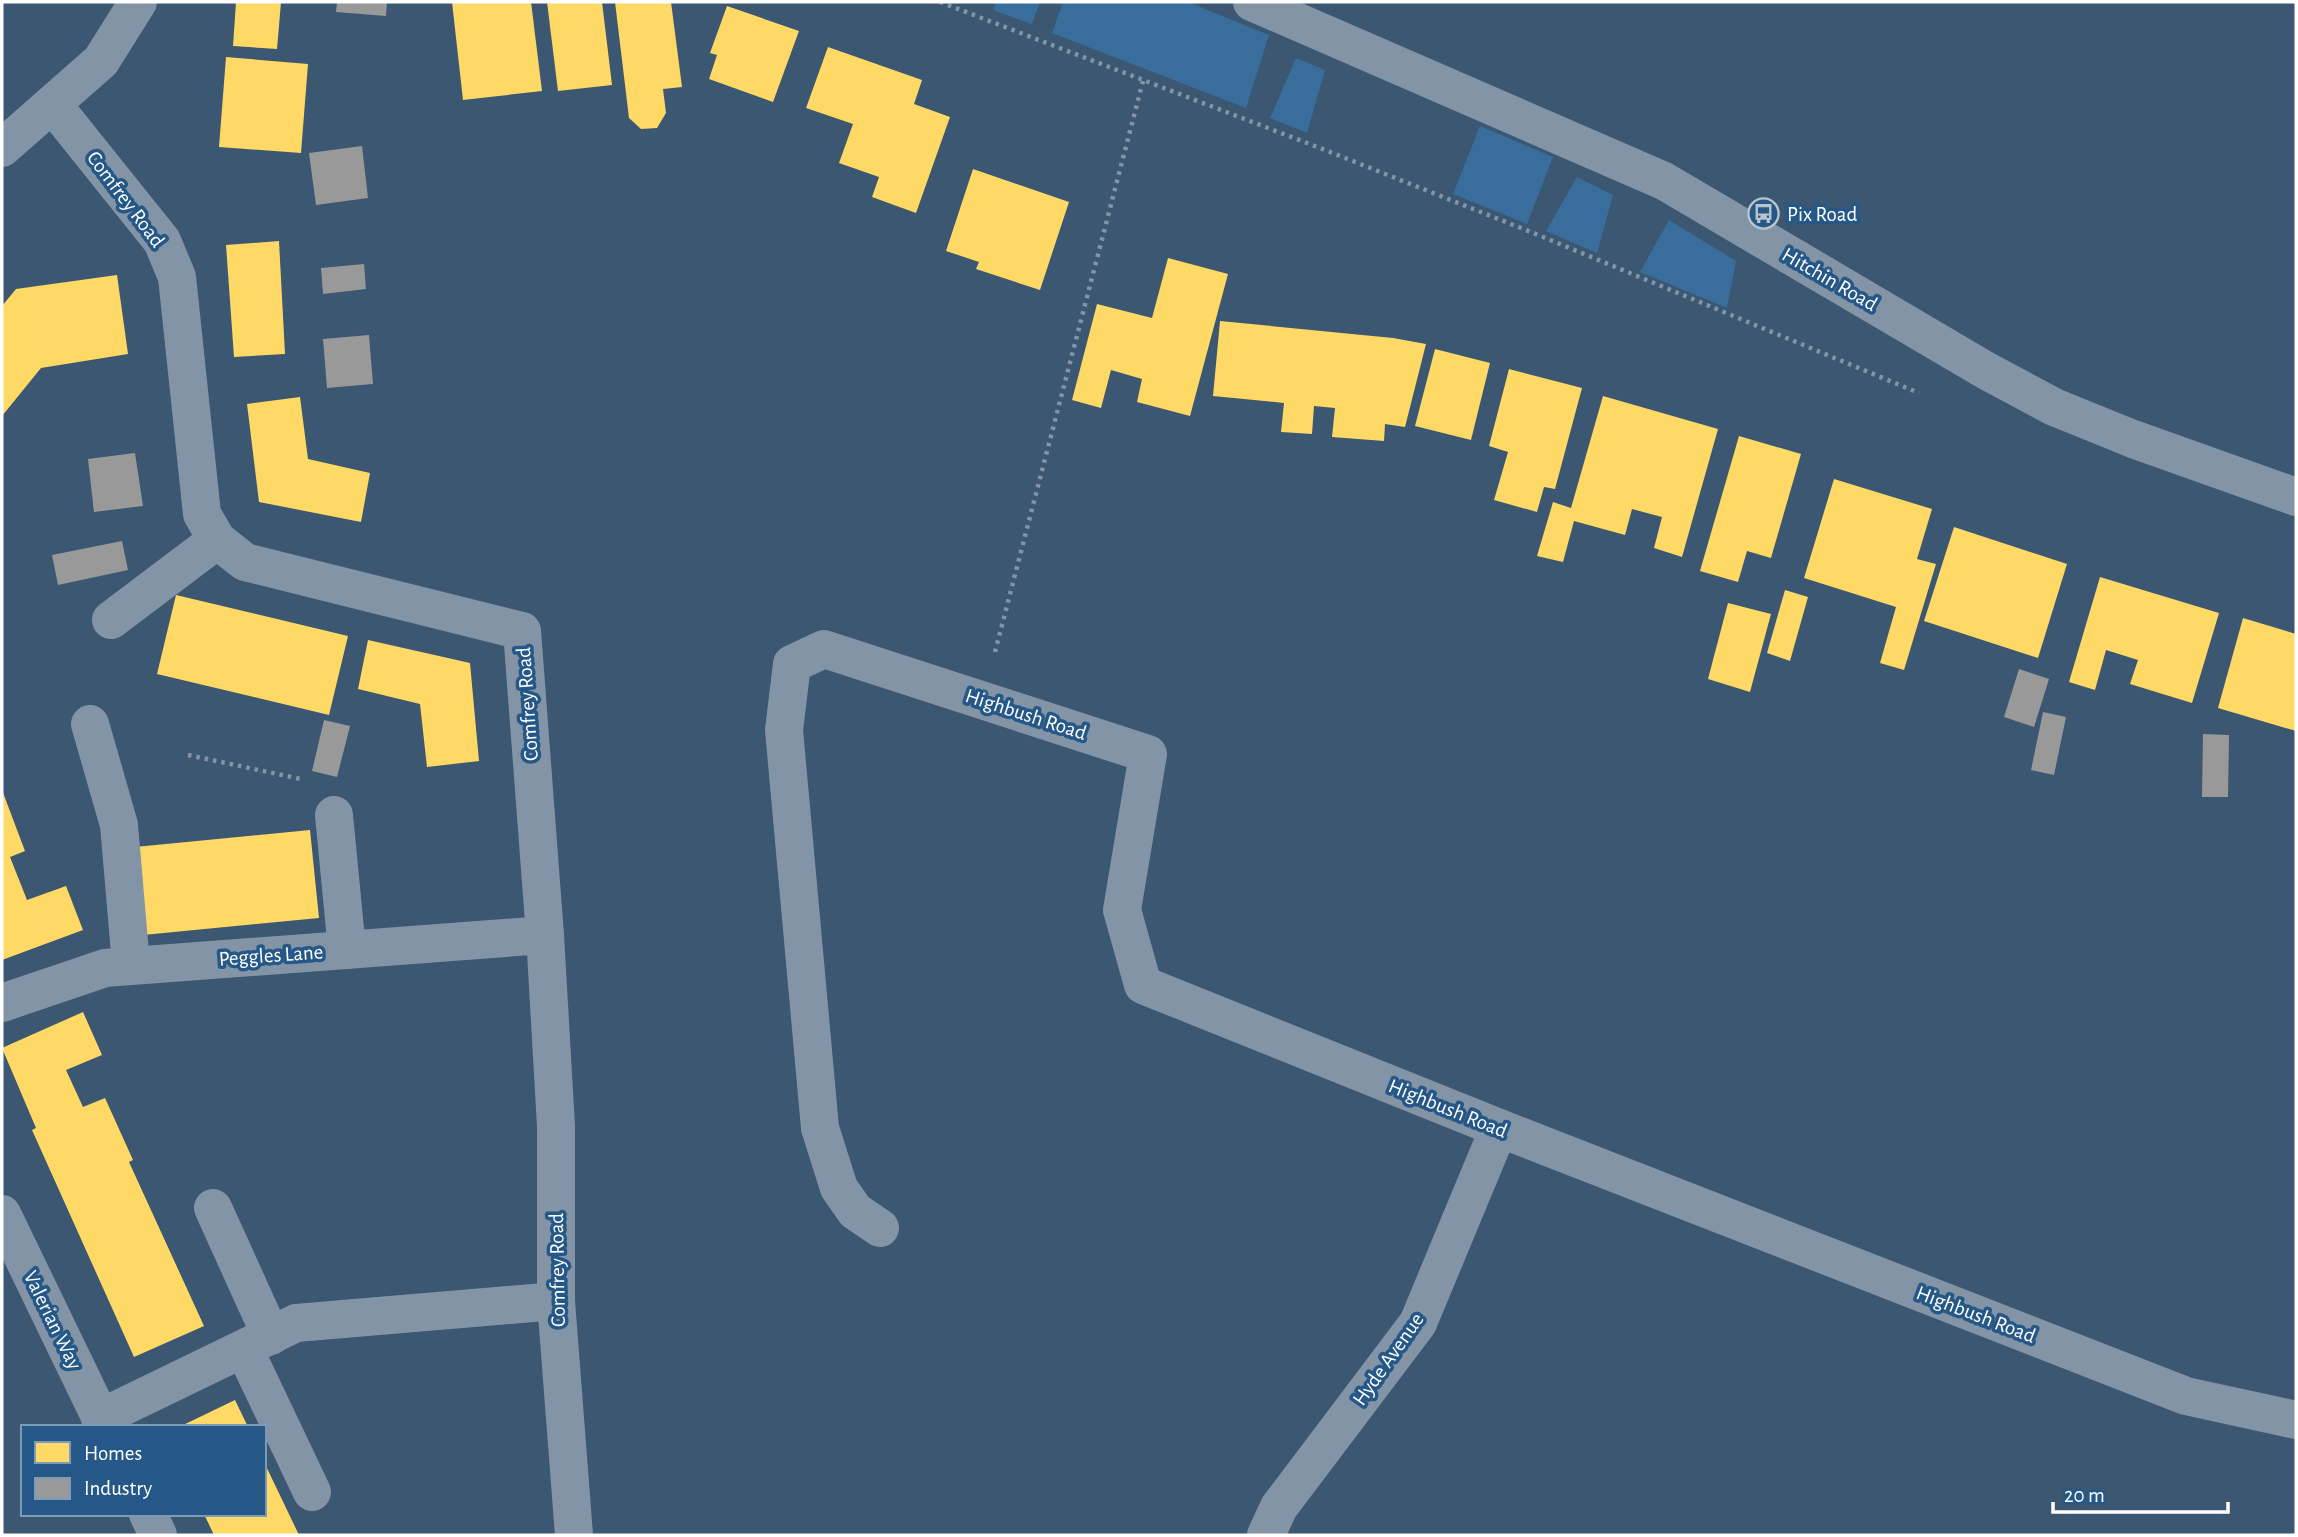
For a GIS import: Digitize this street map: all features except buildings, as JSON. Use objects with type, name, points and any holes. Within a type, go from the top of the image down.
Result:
[{"type":"street","points":[[2,149],[101,61],[138,2]]},
{"type":"street","name":"Hitchin Road","points":[[1252,2],[1664,181],[1985,370],[2054,407],[2133,439],[2296,497]]},
{"type":"street","name":"Comfrey Road","points":[[53,106],[162,241],[177,277],[202,514],[217,540],[245,562],[522,631],[545,935],[556,1126],[556,1301],[574,1535]]},
{"type":"street","points":[[111,620],[217,540]]},
{"type":"street","name":"Highbush Road","points":[[880,1228],[855,1211],[839,1188],[820,1128],[784,730],[792,664],[824,649],[1148,754],[1122,910],[1143,985],[1499,1128],[2186,1396],[2296,1420]]},
{"type":"street","points":[[90,724],[119,825],[131,965]]},
{"type":"street","points":[[334,815],[347,950]]},
{"type":"street","name":"Peggles Lane","points":[[2,1003],[105,968],[545,935]]},
{"type":"street","name":"Hyde Avenue","points":[[1266,1535],[1279,1507],[1418,1324],[1499,1128]]},
{"type":"street","points":[[213,1208],[257,1342],[312,1492]]},
{"type":"street","name":"Valerian Way","points":[[2,1214],[102,1422]]},
{"type":"street","points":[[102,1422],[296,1323],[556,1301]]},
{"type":"street","points":[[149,1516],[158,1535]]},
{"type":"path","points":[[940,2],[1519,228],[1921,394]]},
{"type":"path","points":[[982,700],[1143,80]]},
{"type":"path","points":[[188,755],[302,780],[306,790],[334,815]]},
{"type":"shaded area","points":[[996,2],[1040,2],[1032,24],[993,10]]},
{"type":"shaded area","points":[[1063,2],[1188,2],[1269,35],[1246,108],[1052,33]]},
{"type":"shaded area","points":[[1296,58],[1325,70],[1307,133],[1270,118]]},
{"type":"shaded area","points":[[1480,126],[1553,157],[1527,224],[1453,194]]},
{"type":"shaded area","points":[[1577,177],[1613,195],[1597,253],[1546,231]]},
{"type":"shaded area","points":[[1669,220],[1736,261],[1727,308],[1640,272]]},
{"type":"place","name":"Pix Road","points":[[1764,214]]}]
